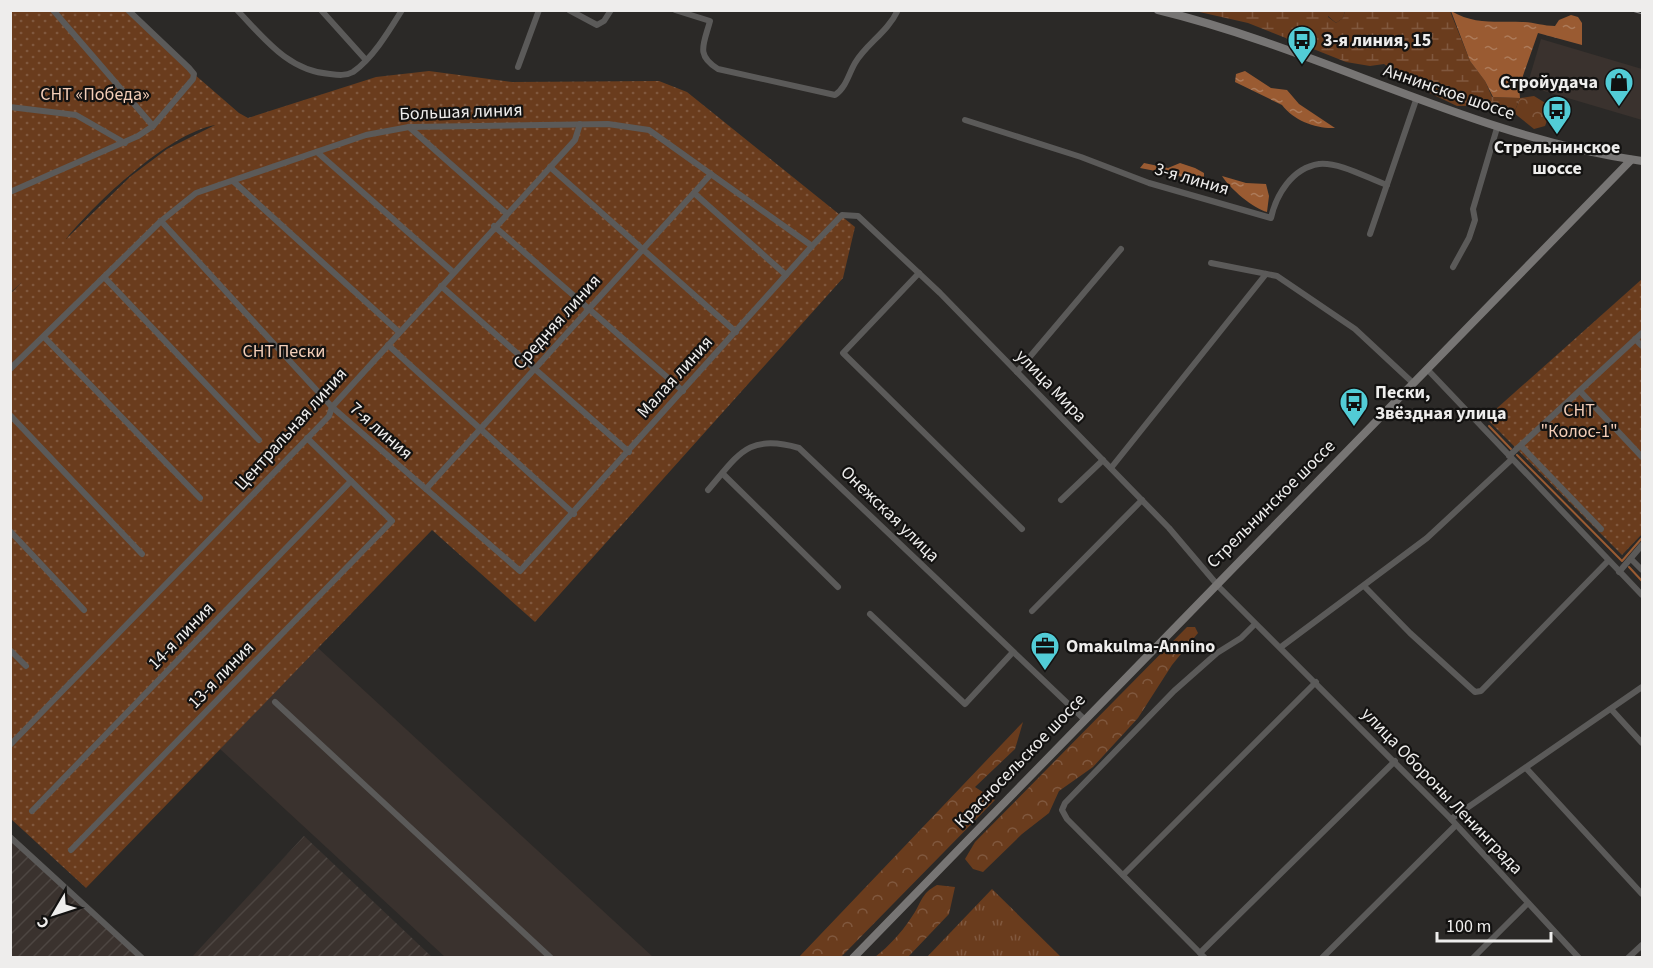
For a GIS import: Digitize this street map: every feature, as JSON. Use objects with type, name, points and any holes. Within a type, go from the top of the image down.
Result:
[{"type":"main road","name":"Аннинское шоссе","points":[[1158,10],[1235,33],[1497,128],[1642,161]]},
{"type":"main road","name":"Стрельнинское шоссе","points":[[1214,586],[1631,160]]},
{"type":"main road","name":"Красносельское шоссе","points":[[853,957],[1214,586]]},
{"type":"street","points":[[53,10],[153,126]]},
{"type":"street","points":[[10,192],[125,142],[153,126],[176,100],[194,74],[128,10]]},
{"type":"street","points":[[237,10],[292,64],[326,74],[344,75],[351,73],[365,59],[402,10]]},
{"type":"street","points":[[321,10],[365,59]]},
{"type":"street","points":[[518,67],[539,10]]},
{"type":"street","points":[[569,10],[597,25],[604,21],[611,10]]},
{"type":"street","points":[[675,10],[710,21],[702,53],[705,62],[718,69],[835,95],[842,91],[857,59],[891,25],[898,10]]},
{"type":"street","points":[[1370,234],[1416,100]]},
{"type":"street","points":[[10,107],[76,115],[125,142]]},
{"type":"street","name":"3-я линия","points":[[965,120],[1081,157],[1149,183],[1270,218],[1280,192],[1290,179],[1318,164],[1336,166],[1387,185]]},
{"type":"street","name":"Центральная линия","points":[[10,745],[329,416],[332,407],[494,226],[575,140],[580,124]]},
{"type":"street","name":"Большая линия","points":[[10,369],[161,221],[195,193],[366,135],[409,127],[608,124],[649,130],[812,246]]},
{"type":"street","points":[[409,127],[506,213]]},
{"type":"street","points":[[1453,267],[1475,220],[1473,208],[1497,128]]},
{"type":"street","points":[[318,152],[453,272]]},
{"type":"street","points":[[550,167],[735,332]]},
{"type":"street","name":"Средняя линия","points":[[426,489],[711,174]]},
{"type":"street","points":[[233,182],[399,332]]},
{"type":"street","points":[[694,193],[786,275]]},
{"type":"street","name":"Малая линия","points":[[520,571],[574,514],[812,246],[842,215],[858,216]]},
{"type":"street","name":"улица Мира","points":[[858,216],[919,273],[1111,468],[1142,500],[1214,586],[1255,624]]},
{"type":"street","name":"7-я линия","points":[[161,221],[332,407],[520,571]]},
{"type":"street","points":[[494,226],[683,392]]},
{"type":"street","points":[[1017,372],[1121,249]]},
{"type":"street","points":[[1211,263],[1277,276],[1356,329],[1413,383]]},
{"type":"street","points":[[919,273],[843,353],[1022,529]]},
{"type":"street","points":[[1111,468],[1266,274]]},
{"type":"street","points":[[104,278],[259,440]]},
{"type":"street","points":[[441,286],[629,452]]},
{"type":"street","points":[[1281,647],[1365,587],[1427,538],[1642,333]]},
{"type":"street","points":[[44,337],[200,498]]},
{"type":"street","points":[[1635,339],[1642,346]]},
{"type":"street","points":[[388,345],[574,514]]},
{"type":"street","points":[[1427,369],[1642,595]]},
{"type":"street","points":[[1580,391],[1642,457]]},
{"type":"street","points":[[10,415],[141,554]]},
{"type":"street","points":[[307,438],[351,481]]},
{"type":"street","name":"Онежская улица","points":[[708,490],[746,449],[758,443],[781,443],[799,448],[1084,719]]},
{"type":"street","points":[[1521,446],[1601,529]]},
{"type":"street","points":[[1061,500],[1103,460]]},
{"type":"street","points":[[723,474],[838,587]]},
{"type":"street","name":"13-я линия","points":[[71,850],[392,521],[351,481]]},
{"type":"street","name":"14-я линия","points":[[32,811],[351,481]]},
{"type":"street","points":[[1032,612],[1142,500]]},
{"type":"street","points":[[10,531],[84,610]]},
{"type":"street","points":[[1619,572],[1642,545]]},
{"type":"street","points":[[1631,559],[1642,570]]},
{"type":"street","points":[[1365,587],[1410,633],[1475,692],[1481,691],[1608,561]]},
{"type":"street","points":[[870,614],[964,704],[1013,652]]},
{"type":"street","points":[[1255,624],[1240,638],[1217,653],[1174,691],[1065,803],[1062,810],[1067,819],[1203,955],[1395,761]]},
{"type":"street","name":"улица Обороны Ленинграда","points":[[1255,624],[1395,761],[1579,957]]},
{"type":"street","points":[[10,650],[26,666]]},
{"type":"street","points":[[1122,875],[1316,682]]},
{"type":"street","points":[[1322,957],[1453,823],[1526,768],[1642,687]]},
{"type":"street","points":[[275,702],[551,957]]},
{"type":"street","points":[[1611,709],[1642,743]]},
{"type":"street","points":[[1526,768],[1642,894]]},
{"type":"street","points":[[10,837],[142,957]]},
{"type":"street","points":[[1473,957],[1527,903]]},
{"type":"street","points":[[1628,957],[1642,945]]},
{"type":"shaded area","points":[[1541,39],[1642,69],[1642,120],[1527,86]]},
{"type":"shaded area","points":[[317,647],[653,957],[445,957],[220,749]]},
{"type":"shaded area","points":[[11,834],[142,957],[11,957]]},
{"type":"shaded area","points":[[304,836],[432,957],[192,957]]},
{"type":"green space","name":"СНТ Пески","points":[[11,11],[128,11],[194,74],[239,113],[248,118],[376,77],[429,71],[512,82],[659,81],[687,92],[855,227],[843,278],[535,622],[432,530],[86,888],[11,819],[10,294],[22,282],[11,292]],"holes":[[[215,125],[167,149],[131,176],[66,239],[96,206],[134,171],[176,141]]]},
{"type":"green space","points":[[1195,11],[1328,11],[1328,17],[1336,23],[1343,18],[1345,11],[1450,11],[1470,61],[1485,81],[1492,97],[1520,98],[1514,113],[1495,106],[1457,106],[1417,87],[1384,64],[1370,66],[1346,62],[1248,23]]},
{"type":"green space","points":[[1328,11],[1345,11],[1343,18],[1336,23],[1328,16]]},
{"type":"green space","points":[[1534,96],[1547,104],[1549,115],[1545,126],[1534,129],[1514,113],[1520,98]]},
{"type":"green space","name":"СНТ \"Колос-1\"","points":[[1642,279],[1642,534],[1622,555],[1486,418]]},
{"type":"green space","points":[[1187,627],[1195,627],[1198,633],[1172,665],[1138,718],[1093,767],[1059,791],[1049,813],[1022,834],[983,872],[973,869],[965,859],[975,842]]},
{"type":"green space","points":[[1023,722],[1015,749],[975,787],[995,800],[841,957],[799,957]]},
{"type":"green space","points":[[937,885],[955,887],[949,914],[908,957],[875,957],[899,934],[915,913],[924,895]]},
{"type":"green space","points":[[992,889],[1061,957],[927,957]]},
{"type":"water","points":[[1451,11],[1477,20],[1555,26],[1559,20],[1571,15],[1578,17],[1582,23],[1582,45],[1538,33],[1519,87],[1520,98],[1493,97],[1485,81],[1470,61]]},
{"type":"water","points":[[1245,71],[1271,88],[1287,90],[1299,104],[1335,128],[1321,127],[1299,120],[1282,105],[1235,82],[1236,74]]},
{"type":"water","points":[[1144,163],[1168,168],[1180,163],[1195,168],[1204,173],[1204,185],[1176,175],[1140,168]]},
{"type":"water","points":[[1222,176],[1246,183],[1266,184],[1269,196],[1267,212],[1255,207],[1242,197]]},
{"type":"waterway","points":[[1489,426],[1511,449]]},
{"type":"waterway","points":[[1517,455],[1622,561],[1642,538]]},
{"type":"waterway","points":[[1629,567],[1642,581]]},
{"type":"railway","points":[[1635,10],[1642,12]]},
{"type":"place","name":"3-я линия, 15","points":[[1302,66]]},
{"type":"place","name":"Стройудача","points":[[1619,108]]},
{"type":"place","name":"Стрельнинское шоссе","points":[[1557,136]]},
{"type":"place","name":"Пески, Звёздная улица","points":[[1354,428]]},
{"type":"place","name":"Omakulma-Annino","points":[[1045,672]]},
{"type":"park label","name":"СНТ «Победа»","points":[[95,94]]}]
